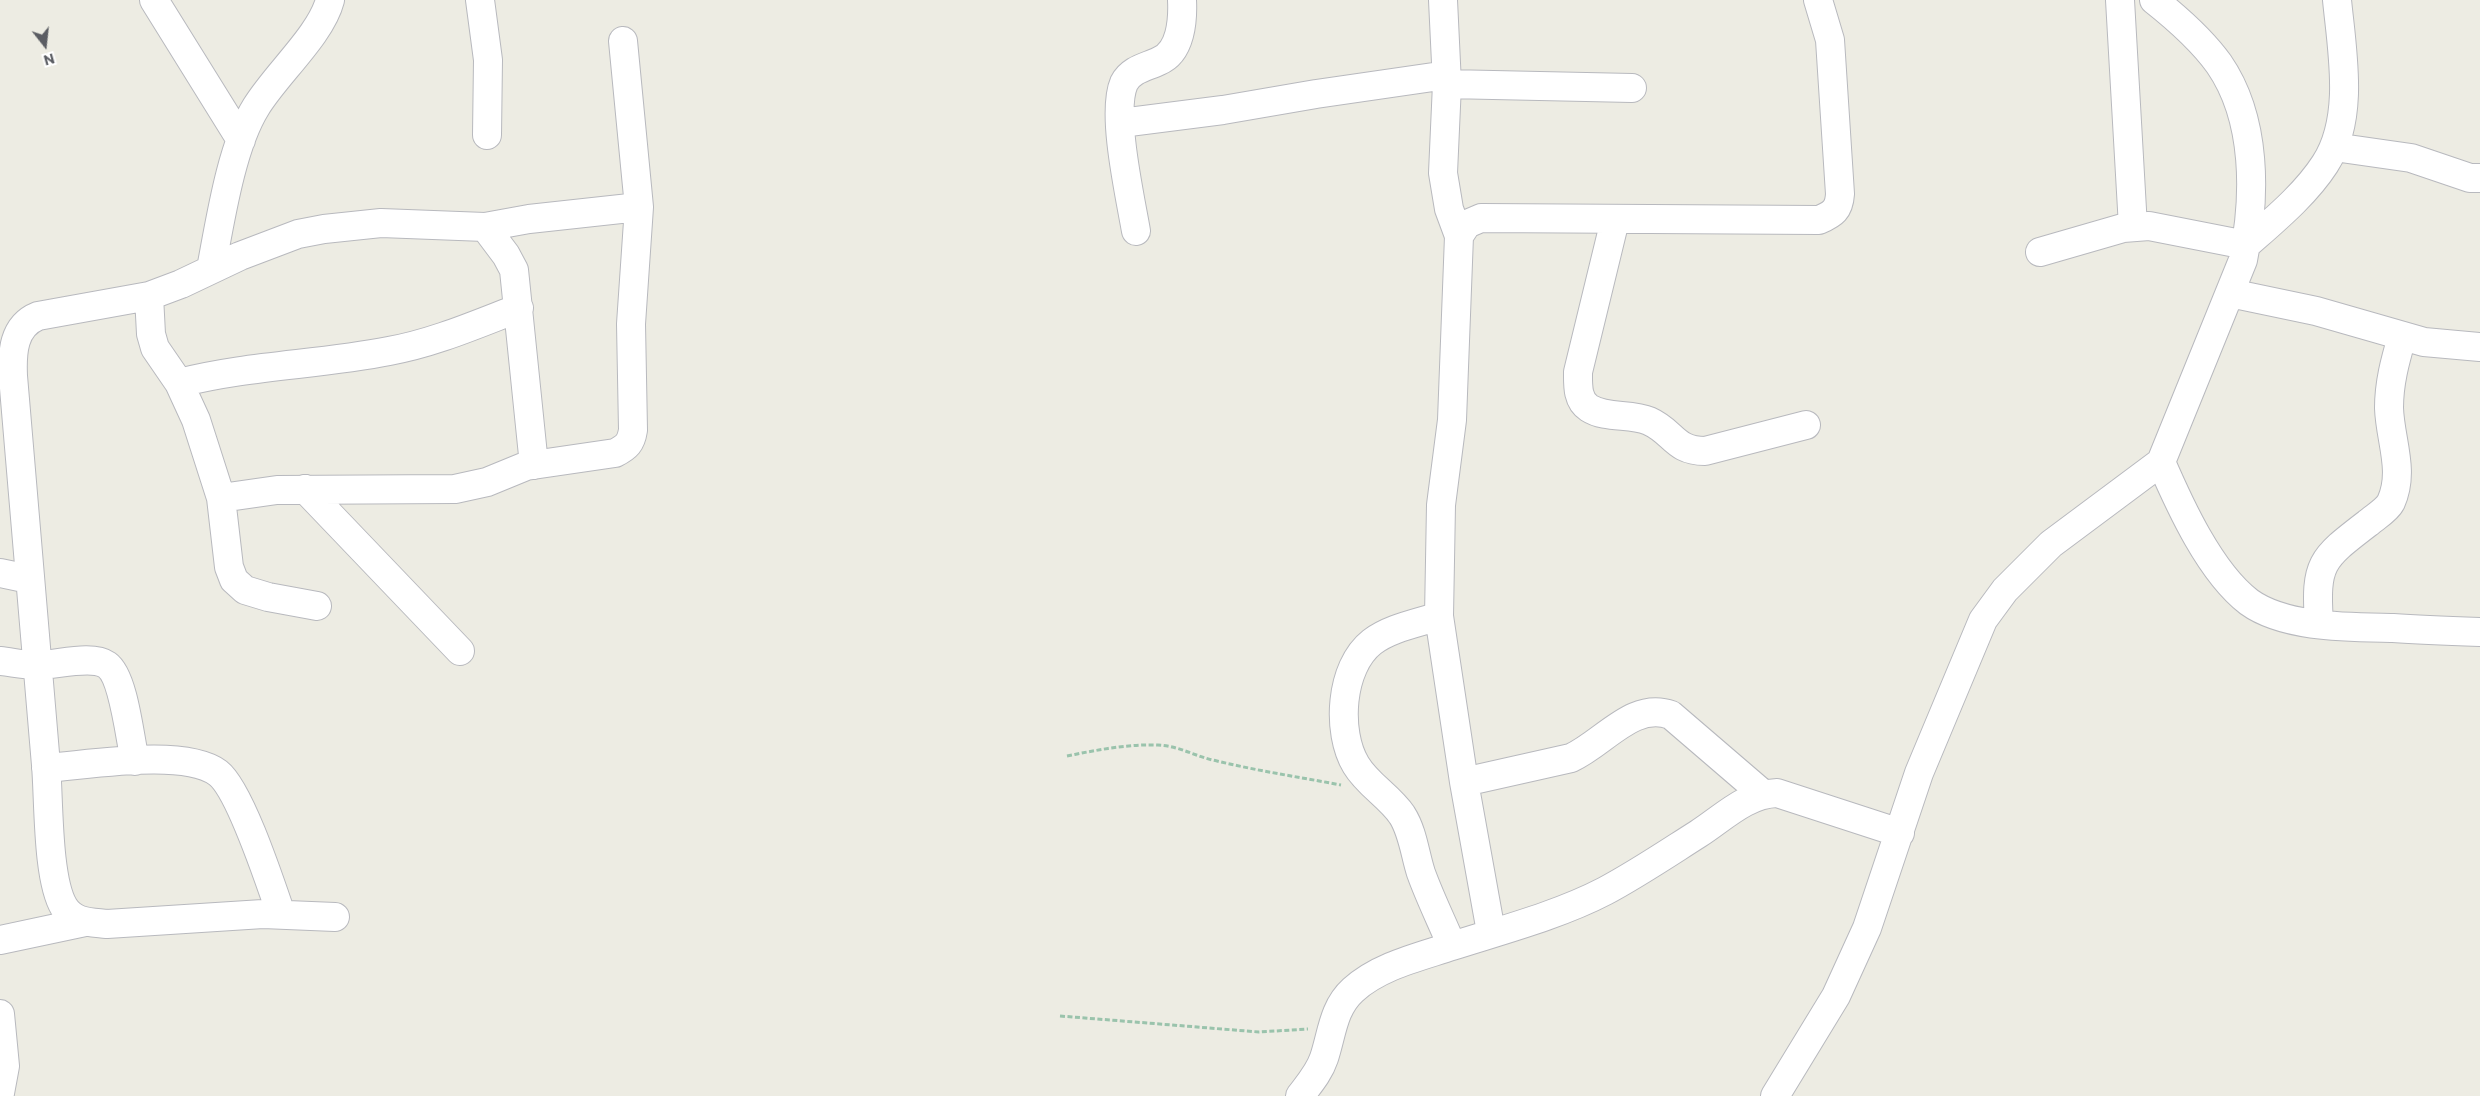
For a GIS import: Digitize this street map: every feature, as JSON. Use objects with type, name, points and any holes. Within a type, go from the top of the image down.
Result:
[{"type":"street","points":[[154,0],[241,140]]},
{"type":"street","points":[[211,269],[241,140],[255,108],[271,84],[311,36],[330,0]]},
{"type":"street","points":[[480,0],[488,60],[487,135]]},
{"type":"street","points":[[1136,231],[1121,123],[1120,100],[1125,82],[1134,71],[1161,61],[1169,54],[1176,43],[1181,25],[1182,0]]},
{"type":"street","points":[[1443,0],[1447,79],[1442,173],[1449,209],[1459,236],[1452,420],[1441,505],[1439,616],[1464,782],[1491,932]]},
{"type":"street","points":[[1459,236],[1467,224],[1481,218],[1819,220],[1833,214],[1840,206],[1840,194],[1830,40],[1818,0]]},
{"type":"street","points":[[2120,0],[2132,227]]},
{"type":"street","points":[[1776,1096],[1836,996],[1866,928],[1919,773],[1973,640],[1994,603],[2051,544],[2160,462],[2230,293],[2246,245],[2252,199],[2243,126],[2231,85],[2208,49],[2191,31],[2154,0]]},
{"type":"street","points":[[2246,245],[2308,185],[2326,164],[2334,147],[2342,114],[2344,90],[2337,0]]},
{"type":"street","points":[[221,498],[256,492],[305,489],[455,488],[487,482],[502,474],[534,465],[615,452],[626,447],[632,440],[631,324],[639,207],[623,41]]},
{"type":"street","points":[[1121,123],[1223,110],[1316,94],[1447,79],[1632,88]]},
{"type":"street","points":[[2334,147],[2411,158],[2470,178],[2480,178]]},
{"type":"street","points":[[335,917],[263,914],[107,924],[85,922],[72,918],[63,906],[57,892],[50,842],[46,768],[30,579],[9,446],[6,356],[28,320],[38,316],[149,296],[298,234],[324,229],[381,223],[485,227],[529,219],[639,207]]},
{"type":"street","points":[[1614,220],[1578,372],[1578,388],[1582,400],[1589,408],[1606,414],[1647,420],[1661,427],[1680,445],[1690,451],[1704,451],[1806,425]]},
{"type":"street","points":[[2040,252],[2096,234],[2132,227],[2150,226],[2246,245]]},
{"type":"street","points":[[485,227],[506,255],[514,270],[534,465]]},
{"type":"street","points":[[2230,293],[2316,312],[2402,337],[2446,346],[2480,347]]},
{"type":"street","points":[[149,296],[151,334],[155,348],[178,383],[196,420],[221,498],[229,567],[234,580],[245,590],[268,597],[317,606]]},
{"type":"street","points":[[178,383],[215,374],[264,366],[390,351],[424,343],[519,308]]},
{"type":"street","points":[[2319,623],[2316,587],[2319,573],[2328,558],[2390,504],[2395,488],[2396,448],[2389,410],[2392,374],[2402,337]]},
{"type":"street","points":[[2160,462],[2204,548],[2231,586],[2250,602],[2275,615],[2319,623],[2480,632]]},
{"type":"street","points":[[305,489],[460,651]]},
{"type":"street","points":[[0,573],[30,579]]},
{"type":"street","points":[[1439,616],[1393,632],[1373,642],[1360,655],[1346,687],[1344,713],[1349,745],[1355,764],[1365,779],[1381,792],[1402,816],[1422,874],[1452,946]]},
{"type":"street","points":[[0,661],[36,665],[92,661],[107,665],[115,674],[120,688],[135,761]]},
{"type":"street","points":[[1464,782],[1571,758],[1587,750],[1629,720],[1647,712],[1660,711],[1671,715],[1763,794]]},
{"type":"street","points":[[46,768],[176,759],[200,764],[218,774],[231,790],[248,826],[281,914]]},
{"type":"street","points":[[1300,1096],[1317,1074],[1324,1059],[1334,1018],[1341,1003],[1363,982],[1423,955],[1577,903],[1605,890],[1698,834],[1751,798],[1763,794],[1777,793],[1900,833]]},
{"type":"street","points":[[0,940],[85,922]]},
{"type":"street","points":[[0,1014],[5,1066],[0,1093]]},
{"type":"path","points":[[1067,756],[1134,745],[1160,745],[1179,747],[1211,760],[1237,766],[1345,785]]},
{"type":"path","points":[[1060,1016],[1258,1032],[1300,1030],[1334,1018]]}]
